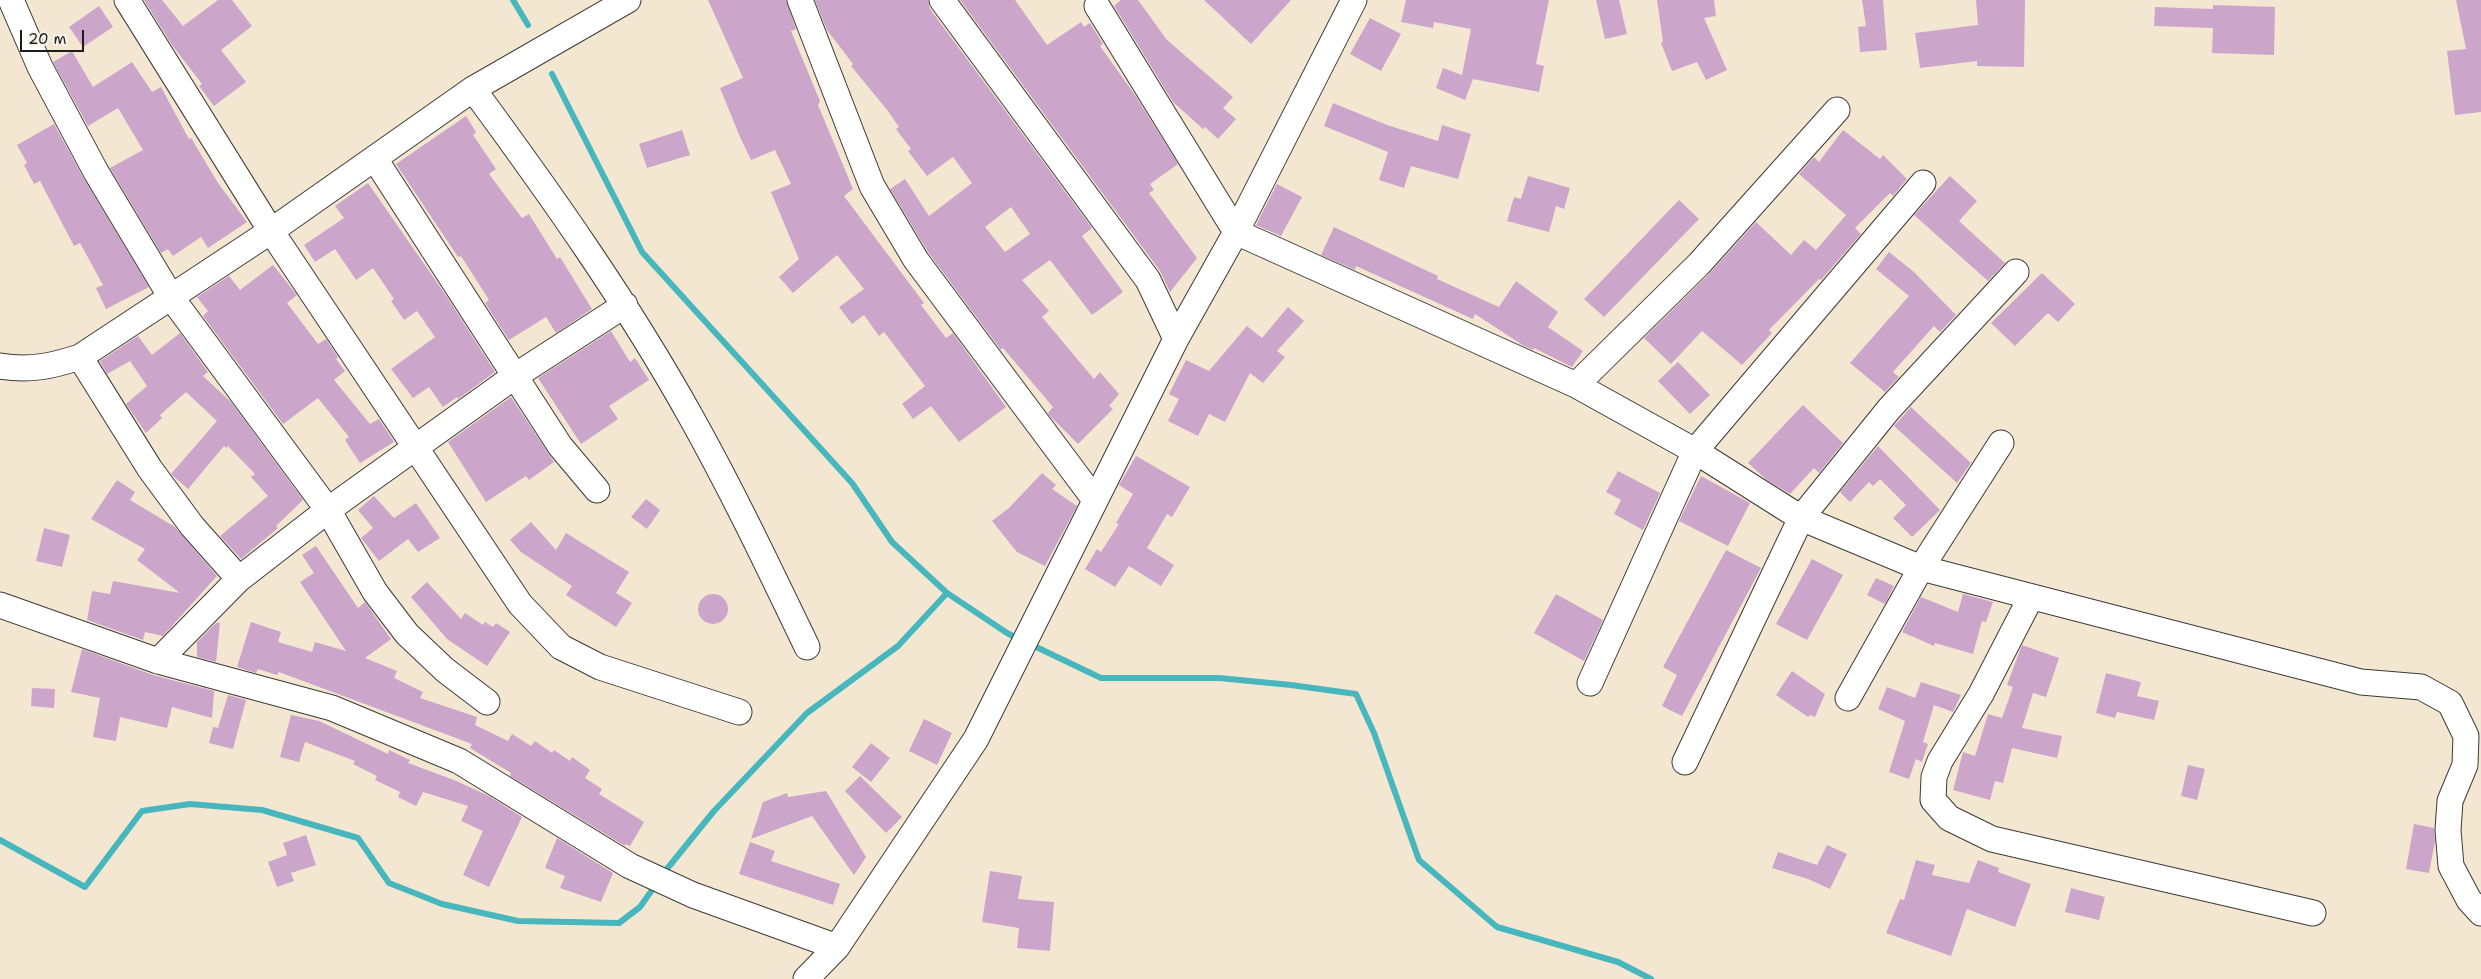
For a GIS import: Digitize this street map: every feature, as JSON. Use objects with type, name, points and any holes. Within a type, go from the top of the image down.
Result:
[{"type":"street","points":[[11,0],[40,67],[96,172],[171,297],[328,510],[375,592],[407,634],[445,670],[487,702]]},
{"type":"street","points":[[127,0],[271,230],[414,448],[520,604],[561,647],[600,667],[739,712]]},
{"type":"street","points":[[0,366],[21,370],[46,368],[80,357],[271,230],[473,90],[628,0]]},
{"type":"street","points":[[800,0],[872,186],[916,260],[1094,500]]},
{"type":"street","points":[[942,0],[1148,280],[1176,339]]},
{"type":"street","points":[[806,979],[837,947],[976,739],[1176,339],[1236,232],[1354,0]]},
{"type":"street","points":[[1096,6],[1236,232],[1576,385],[1695,451],[1801,518],[1921,568],[2361,682],[2421,687],[2450,703],[2466,736],[2465,765],[2450,802],[2448,830],[2451,866],[2469,900],[2481,913]]},
{"type":"street","points":[[473,90],[552,196],[624,306],[696,425],[752,530],[807,647]]},
{"type":"street","points":[[1576,385],[1699,264],[1837,110]]},
{"type":"street","points":[[374,159],[560,446],[597,490]]},
{"type":"street","points":[[1590,683],[1695,451],[1923,183]]},
{"type":"street","points":[[1685,762],[1801,518],[1890,409],[2016,272]]},
{"type":"street","points":[[158,661],[239,579],[328,510],[515,376],[624,306]]},
{"type":"street","points":[[80,357],[150,469],[192,526],[239,579]]},
{"type":"street","points":[[1848,698],[1921,568],[2002,443]]},
{"type":"street","points":[[2031,597],[1981,694],[1940,761],[1934,777],[1933,800],[1949,818],[1992,839],[2313,913]]},
{"type":"street","points":[[0,605],[158,661],[332,708],[459,761],[630,866],[693,895],[837,947]]},
{"type":"building","points":[[144,0],[162,0],[183,26],[218,0],[232,0],[252,26],[221,50],[246,82],[214,106],[199,86],[202,84],[172,45]]},
{"type":"building","points":[[708,0],[786,0],[796,29],[791,31],[820,101],[818,105],[853,189],[844,196],[924,303],[921,305],[946,338],[953,333],[1006,407],[959,442],[931,406],[913,419],[902,404],[925,386],[884,332],[879,336],[864,315],[852,324],[839,307],[864,289],[837,255],[793,293],[779,277],[799,259],[771,192],[791,184],[775,150],[751,160],[740,137],[720,88],[743,78]]},
{"type":"building","points":[[815,0],[928,0],[930,9],[1092,228],[1082,236],[1123,292],[1092,315],[1050,260],[1022,280],[1049,311],[1042,317],[1094,379],[1100,372],[1119,394],[1109,406],[1113,409],[1078,444],[1049,415],[1048,413],[1053,407],[1003,348],[1001,350],[928,252],[890,189],[905,179],[929,216],[972,183],[953,157],[927,176],[908,151],[911,149],[896,129],[899,127],[851,66],[853,64],[827,30]],"holes":[[[1011,207],[1030,234],[1005,252],[985,227]]]},
{"type":"building","points":[[960,0],[1015,0],[1047,45],[1081,22],[1084,27],[1090,23],[1103,44],[1100,46],[1135,95],[1178,164],[1150,184],[1154,190],[1149,193],[1197,258],[1170,292],[1160,271]]},
{"type":"building","points":[[1121,0],[1138,0],[1167,40],[1233,97],[1223,108],[1236,119],[1218,139],[1205,127],[1203,129],[1173,102],[1114,6]]},
{"type":"building","points":[[1204,0],[1291,0],[1251,44]]},
{"type":"building","points":[[1406,0],[1549,0],[1536,64],[1544,66],[1539,92],[1473,79],[1465,100],[1436,88],[1443,68],[1462,75],[1471,29],[1434,22],[1433,28],[1401,22]]},
{"type":"building","points":[[1596,0],[1619,0],[1627,34],[1605,39]]},
{"type":"building","points":[[1657,0],[1714,0],[1716,16],[1704,18],[1727,70],[1706,80],[1697,62],[1672,71],[1661,43],[1663,42]]},
{"type":"building","points":[[1862,0],[1883,0],[1887,50],[1860,52],[1858,27],[1866,26]]},
{"type":"building","points":[[1976,0],[2025,0],[2024,67],[1977,66],[1977,61],[1920,68],[1915,33],[1978,25]]},
{"type":"building","points":[[2456,0],[2481,0],[2481,112],[2455,115],[2447,51],[2466,49]]},
{"type":"building","points":[[2213,5],[2275,7],[2274,55],[2212,53],[2213,28],[2154,26],[2155,7],[2213,9]]},
{"type":"building","points":[[99,6],[113,27],[83,47],[69,27]]},
{"type":"building","points":[[1370,18],[1401,34],[1381,71],[1350,54]]},
{"type":"building","points":[[72,51],[93,87],[132,62],[152,92],[161,87],[189,139],[191,138],[218,183],[247,222],[208,248],[201,237],[173,256],[168,249],[161,253],[110,168],[143,150],[118,108],[88,126],[53,62]]},
{"type":"building","points":[[1333,103],[1387,125],[1438,141],[1442,125],[1471,134],[1458,179],[1411,166],[1404,188],[1379,180],[1388,152],[1324,126]]},
{"type":"building","points":[[466,116],[476,132],[473,135],[496,169],[489,174],[522,218],[529,214],[557,259],[560,257],[592,309],[556,333],[546,317],[509,340],[485,303],[489,300],[461,256],[458,257],[396,164]]},
{"type":"building","points":[[54,124],[84,179],[149,287],[106,309],[96,288],[103,285],[80,243],[74,246],[40,181],[34,184],[24,165],[27,163],[17,145]]},
{"type":"building","points":[[682,130],[690,155],[647,168],[639,144]]},
{"type":"building","points":[[1843,130],[1880,159],[1883,155],[1907,179],[1893,196],[1890,193],[1855,228],[1861,234],[1821,280],[1819,279],[1769,330],[1772,333],[1742,365],[1702,331],[1671,364],[1644,338],[1709,274],[1756,222],[1791,255],[1804,240],[1816,250],[1846,215],[1799,174],[1814,157],[1819,162]]},
{"type":"building","points":[[1528,176],[1570,188],[1564,209],[1556,206],[1549,232],[1507,221],[1514,197],[1521,199]]},
{"type":"building","points":[[1950,176],[1977,201],[1959,221],[2005,263],[1988,281],[1914,215]]},
{"type":"building","points":[[368,183],[447,297],[495,372],[458,399],[457,397],[443,407],[429,387],[413,398],[391,369],[435,337],[417,311],[404,320],[391,301],[394,299],[373,268],[356,280],[335,249],[315,262],[304,245],[344,218],[335,206]]},
{"type":"building","points":[[1277,184],[1302,197],[1281,236],[1256,225]]},
{"type":"building","points":[[1679,200],[1699,219],[1604,317],[1584,299]]},
{"type":"building","points":[[1334,227],[1438,276],[1437,279],[1499,307],[1516,281],[1558,312],[1548,327],[1583,351],[1572,367],[1534,348],[1533,350],[1524,346],[1475,314],[1473,319],[1356,266],[1355,270],[1321,255]]},
{"type":"building","points":[[1889,252],[1914,272],[1956,315],[1940,332],[1934,326],[1893,372],[1899,377],[1885,392],[1850,363],[1909,296],[1876,269]]},
{"type":"building","points":[[273,265],[297,295],[287,303],[318,344],[326,339],[338,357],[336,359],[345,371],[334,380],[370,424],[379,419],[394,442],[360,463],[345,440],[349,437],[318,398],[283,424],[203,316],[208,311],[197,297],[229,276],[240,290]]},
{"type":"building","points":[[2042,273],[2075,304],[2058,322],[2048,313],[2015,346],[1991,323]]},
{"type":"building","points":[[1288,307],[1304,321],[1277,351],[1285,357],[1263,383],[1250,373],[1225,422],[1209,414],[1198,436],[1168,421],[1179,399],[1169,394],[1186,360],[1209,371],[1247,326],[1262,338]]},
{"type":"building","points":[[611,331],[630,362],[635,358],[649,380],[609,406],[618,419],[581,444],[538,378]]},
{"type":"building","points":[[180,333],[208,372],[203,376],[231,402],[303,500],[276,526],[278,528],[241,559],[220,536],[268,496],[251,477],[255,474],[228,446],[226,448],[224,446],[188,489],[171,474],[217,421],[186,392],[160,415],[162,418],[146,433],[126,404],[147,386],[130,361],[107,374],[100,361],[138,336],[152,355]]},
{"type":"building","points":[[1678,362],[1710,395],[1690,414],[1658,381]]},
{"type":"building","points":[[511,397],[554,462],[529,480],[526,476],[486,502],[448,442]]},
{"type":"building","points":[[1803,405],[1843,443],[1819,473],[1814,468],[1790,494],[1767,480],[1748,463]]},
{"type":"building","points":[[1911,407],[1971,463],[1957,483],[1894,426]]},
{"type":"building","points":[[1878,446],[1940,510],[1912,537],[1893,518],[1906,505],[1880,479],[1873,486],[1869,482],[1850,502],[1840,492]]},
{"type":"building","points":[[1136,456],[1190,487],[1172,517],[1167,514],[1147,548],[1174,565],[1161,586],[1129,566],[1115,587],[1085,569],[1097,549],[1101,552],[1119,524],[1116,523],[1133,494],[1119,485]]},
{"type":"building","points":[[1618,471],[1660,493],[1643,530],[1614,514],[1621,500],[1606,492]]},
{"type":"building","points":[[1042,473],[1056,485],[1052,489],[1077,506],[1045,566],[1017,552],[992,521],[1009,508]]},
{"type":"building","points":[[1701,476],[1750,503],[1728,546],[1679,521]]},
{"type":"building","points":[[117,480],[135,492],[130,500],[175,527],[217,576],[163,636],[145,632],[143,640],[87,620],[92,591],[110,594],[113,581],[180,593],[137,560],[145,549],[91,519]]},
{"type":"building","points":[[374,496],[394,518],[416,503],[440,538],[418,552],[408,539],[379,561],[361,538],[373,528],[358,510]]},
{"type":"building","points":[[646,499],[660,510],[647,529],[631,517]]},
{"type":"building","points":[[531,522],[556,550],[566,533],[629,572],[616,593],[632,603],[616,627],[566,595],[572,586],[521,552],[510,540]]},
{"type":"building","points":[[44,528],[70,535],[62,567],[36,561]]},
{"type":"building","points":[[316,546],[358,608],[365,602],[391,639],[365,658],[397,671],[394,678],[423,692],[420,698],[477,717],[475,725],[508,741],[512,734],[531,746],[535,741],[552,753],[554,750],[570,761],[572,757],[590,770],[585,778],[602,789],[599,794],[644,822],[630,846],[625,844],[625,846],[510,776],[511,773],[470,748],[472,744],[279,672],[277,675],[258,669],[256,673],[237,667],[251,622],[281,632],[278,642],[312,652],[315,642],[346,651],[300,582],[314,573],[302,555]]},
{"type":"building","points":[[1726,550],[1761,568],[1682,716],[1662,706],[1677,675],[1663,667]]},
{"type":"building","points":[[1812,559],[1843,575],[1807,640],[1776,624]]},
{"type":"building","points":[[1876,578],[1894,586],[1885,604],[1867,595]]},
{"type":"building","points":[[427,582],[461,619],[465,613],[483,625],[485,622],[493,627],[496,623],[510,632],[487,666],[447,639],[411,597]]},
{"type":"building","points":[[713,594],[724,598],[728,609],[724,620],[713,624],[702,620],[698,609],[702,598]]},
{"type":"building","points":[[1556,594],[1603,620],[1584,661],[1534,633]]},
{"type":"building","points":[[1963,594],[1993,602],[1986,622],[1982,621],[1973,654],[1935,643],[1934,646],[1902,632],[1921,597],[1958,612]]},
{"type":"building","points":[[216,623],[220,623],[216,662],[197,657],[197,642]]},
{"type":"building","points":[[2022,645],[2059,658],[2046,697],[2033,693],[2022,728],[2062,736],[2057,758],[2012,748],[2003,783],[1995,781],[1990,800],[1953,790],[1963,752],[1975,756],[1988,714],[2002,718],[2013,687],[2007,685]]},
{"type":"building","points":[[82,649],[153,675],[214,691],[212,718],[172,707],[167,728],[120,717],[116,741],[93,737],[100,698],[71,692]]},
{"type":"building","points":[[1792,671],[1825,694],[1815,717],[1810,715],[1808,717],[1776,695]]},
{"type":"building","points":[[2106,673],[2141,682],[2137,696],[2159,701],[2154,720],[2117,712],[2115,718],[2096,713]]},
{"type":"building","points":[[1921,682],[1961,695],[1953,712],[1934,705],[1923,742],[1928,744],[1922,762],[1916,759],[1909,779],[1889,772],[1905,721],[1878,709],[1887,687],[1915,698]]},
{"type":"building","points":[[32,688],[55,689],[54,708],[31,706]]},
{"type":"building","points":[[228,695],[246,700],[233,749],[209,743],[213,727],[218,728]]},
{"type":"building","points":[[291,715],[319,721],[388,754],[389,750],[410,760],[408,763],[454,780],[489,796],[522,817],[489,887],[463,875],[483,831],[461,821],[468,806],[423,792],[416,806],[398,797],[400,792],[375,780],[377,776],[353,764],[355,761],[305,742],[299,762],[280,757]]},
{"type":"building","points":[[924,719],[952,733],[937,765],[909,751]]},
{"type":"building","points":[[871,743],[890,758],[871,782],[852,767]]},
{"type":"building","points":[[2188,765],[2205,769],[2197,800],[2181,796]]},
{"type":"building","points":[[860,776],[902,817],[886,833],[845,791]]},
{"type":"building","points":[[826,791],[866,857],[854,875],[812,816],[751,839],[763,802],[787,793],[788,797]]},
{"type":"building","points":[[2414,824],[2434,828],[2435,841],[2429,873],[2406,869]]},
{"type":"building","points":[[306,835],[316,865],[291,873],[294,881],[277,887],[268,862],[287,855],[283,843]]},
{"type":"building","points":[[557,838],[613,873],[601,902],[560,888],[565,876],[545,868]]},
{"type":"building","points":[[750,842],[775,851],[771,861],[840,884],[833,905],[739,874]]},
{"type":"building","points":[[1827,845],[1847,854],[1830,889],[1808,879],[1772,868],[1778,852],[1817,865]]},
{"type":"building","points":[[1916,860],[1935,865],[1932,875],[1969,883],[1978,860],[1999,868],[1998,872],[2031,884],[2015,927],[1967,909],[1951,956],[1886,933],[1900,899],[1904,900]]},
{"type":"building","points":[[990,871],[1022,876],[1018,899],[1054,902],[1050,951],[1017,948],[1019,928],[982,922]]},
{"type":"building","points":[[2071,888],[2105,897],[2099,920],[2065,912]]},
{"type":"waterway","points":[[513,0],[528,25]]},
{"type":"waterway","points":[[552,74],[642,252],[852,483],[892,542],[947,593],[1007,633],[1021,640]]},
{"type":"waterway","points":[[662,875],[714,811],[807,713],[898,646],[947,593]]},
{"type":"waterway","points":[[1030,644],[1101,678],[1219,678],[1356,694],[1374,733],[1419,860],[1497,927],[1618,962],[1651,979]]},
{"type":"waterway","points":[[0,840],[85,887],[142,811],[190,804],[262,810],[358,838],[389,883],[442,904],[518,921],[619,923],[640,907],[657,883]]}]
